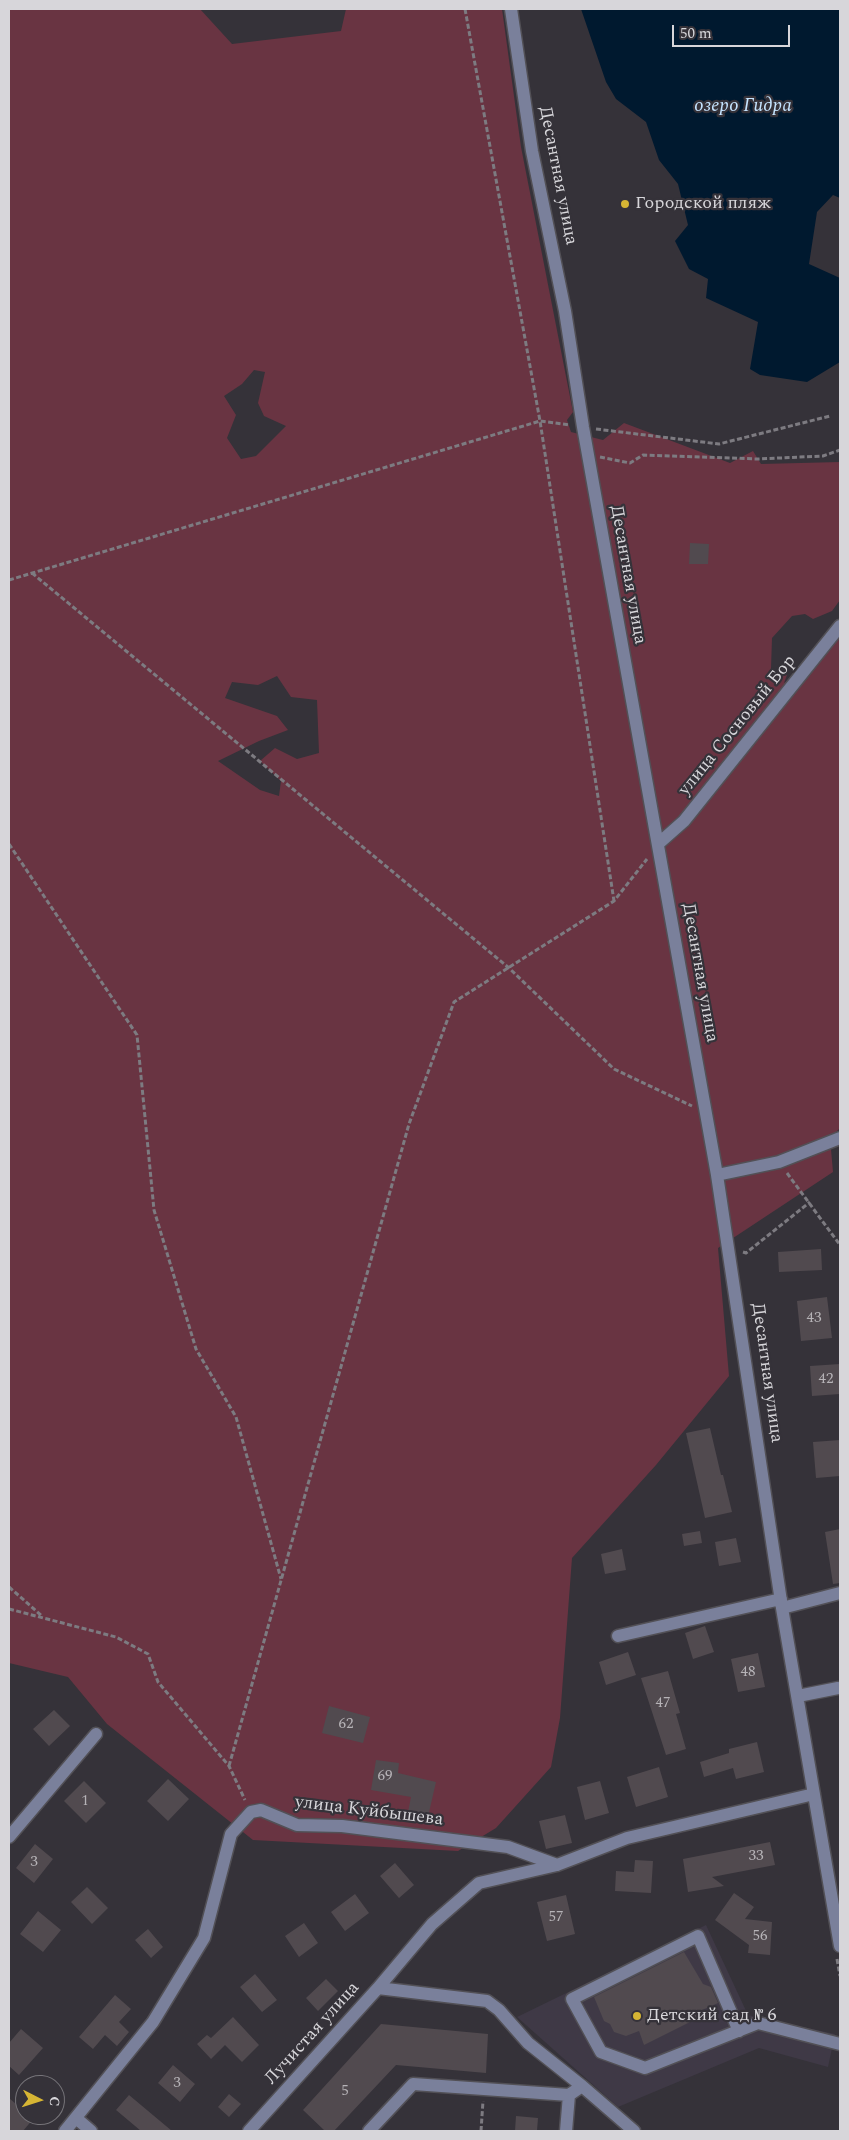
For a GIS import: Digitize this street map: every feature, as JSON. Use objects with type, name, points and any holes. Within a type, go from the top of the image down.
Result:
[{"type":"street","name":"Десантная улица","points":[[511,9],[532,151],[565,310],[583,427],[730,1249],[782,1604],[840,1946]]},
{"type":"street","name":"улица Сосновый Бор","points":[[658,844],[684,821],[840,626]]},
{"type":"street","points":[[717,1175],[778,1162],[840,1138]]},
{"type":"street","points":[[618,1636],[840,1593]]},
{"type":"street","points":[[798,1696],[838,1688]]},
{"type":"street","points":[[9,1837],[96,1734]]},
{"type":"street","points":[[378,1988],[432,1924],[479,1882],[557,1865],[627,1838],[814,1794]]},
{"type":"street","name":"улица Куйбышева","points":[[251,1812],[261,1810],[297,1824],[342,1826],[508,1847],[557,1865]]},
{"type":"street","points":[[65,2131],[153,2022],[204,1938],[232,1834],[251,1812]]},
{"type":"street","points":[[739,2031],[698,1936],[572,1998],[601,2052],[645,2068],[739,2031],[758,2023],[840,2044]]},
{"type":"street","name":"Лучистая улица","points":[[249,2131],[378,1988],[478,1998],[488,2001],[499,2010],[528,2043],[634,2131]]},
{"type":"street","points":[[368,2131],[412,2084],[569,2095],[582,2086]]},
{"type":"street","points":[[566,2131],[569,2095]]},
{"type":"street","points":[[76,2118],[92,2131]]},
{"type":"path","points":[[465,9],[540,421],[614,902]]},
{"type":"path","points":[[9,580],[540,421],[719,444],[830,416]]},
{"type":"path","points":[[588,454],[630,463],[643,455],[758,458],[823,456],[840,450]]},
{"type":"path","points":[[32,573],[509,968],[614,1069],[706,1113]]},
{"type":"path","points":[[9,844],[137,1035],[154,1210],[196,1349],[236,1417],[281,1580]]},
{"type":"path","points":[[229,1766],[409,1124],[454,1002],[614,902],[658,844]]},
{"type":"path","points":[[778,1162],[840,1244]]},
{"type":"path","points":[[730,1249],[746,1253],[810,1202]]},
{"type":"path","points":[[9,1587],[44,1618]]},
{"type":"path","points":[[9,1609],[116,1637],[148,1654],[158,1682],[229,1766],[251,1812]]},
{"type":"path","points":[[481,2131],[484,2088]]},
{"type":"shaded area","points":[[9,9],[200,9],[232,44],[341,31],[346,9],[502,9],[521,147],[573,412],[567,420],[571,432],[603,440],[624,423],[730,463],[753,451],[761,464],[840,462],[840,600],[832,611],[813,619],[805,614],[792,616],[772,638],[771,669],[787,675],[784,683],[808,668],[840,625],[840,1128],[830,1138],[833,1172],[718,1248],[729,1376],[656,1465],[572,1558],[560,1718],[551,1767],[496,1828],[458,1851],[253,1840],[107,1724],[68,1677],[9,1663]],"holes":[[[254,370],[265,372],[258,403],[264,416],[286,426],[256,456],[241,459],[227,438],[236,415],[224,396],[242,384]],[[277,676],[291,697],[317,700],[319,753],[297,759],[275,748],[260,761],[281,781],[279,796],[260,790],[218,761],[259,741],[288,730],[277,716],[225,698],[232,682],[258,685]]]},
{"type":"shaded area","name":"Детский сад № 6","points":[[706,1925],[748,2015],[835,2034],[828,2067],[759,2048],[618,2107],[517,2017]]},
{"type":"water","name":"озеро Гидра","points":[[581,9],[840,9],[840,198],[833,195],[817,212],[809,264],[840,278],[840,362],[807,382],[760,375],[750,369],[758,322],[706,298],[708,279],[689,269],[675,241],[688,225],[678,184],[659,160],[646,122],[616,99],[606,82]]},
{"type":"building","points":[[690,543],[709,544],[708,564],[689,564]]},
{"type":"building","points":[[821,1249],[822,1270],[779,1272],[778,1252]]},
{"type":"building","points":[[827,1297],[832,1338],[801,1341],[797,1301]]},
{"type":"building","points":[[840,1364],[840,1394],[812,1396],[810,1366]]},
{"type":"building","points":[[710,1428],[732,1512],[705,1518],[686,1433]]},
{"type":"building","points":[[840,1440],[840,1476],[816,1478],[813,1442]]},
{"type":"building","points":[[840,1529],[840,1583],[833,1584],[825,1532]]},
{"type":"building","points":[[700,1531],[702,1543],[684,1546],[682,1534]]},
{"type":"building","points":[[736,1538],[741,1562],[719,1566],[715,1542]]},
{"type":"building","points":[[622,1549],[626,1570],[605,1574],[601,1554]]},
{"type":"building","points":[[705,1626],[714,1652],[693,1659],[685,1633]]},
{"type":"building","points":[[628,1652],[636,1675],[606,1685],[599,1662]]},
{"type":"building","points":[[758,1653],[765,1687],[738,1692],[731,1659]]},
{"type":"building","points":[[668,1671],[680,1713],[676,1714],[686,1749],[666,1755],[641,1678]]},
{"type":"building","points":[[329,1706],[370,1717],[363,1743],[322,1733]]},
{"type":"building","points":[[54,1710],[70,1726],[49,1746],[33,1729]]},
{"type":"building","points":[[757,1742],[764,1772],[736,1779],[733,1768],[704,1777],[700,1762],[729,1753],[729,1749]]},
{"type":"building","points":[[376,1760],[399,1763],[398,1773],[436,1782],[427,1821],[407,1817],[411,1797],[371,1790]]},
{"type":"building","points":[[659,1767],[668,1797],[636,1807],[627,1777]]},
{"type":"building","points":[[168,1779],[189,1799],[168,1821],[147,1801]]},
{"type":"building","points":[[84,1781],[106,1803],[86,1823],[64,1801]]},
{"type":"building","points":[[600,1781],[609,1813],[585,1820],[577,1787]]},
{"type":"building","points":[[565,1815],[572,1843],[546,1849],[539,1821]]},
{"type":"building","points":[[770,1842],[775,1865],[712,1877],[724,1886],[688,1892],[683,1859]]},
{"type":"building","points":[[35,1844],[53,1859],[34,1883],[16,1868]]},
{"type":"building","points":[[635,1860],[653,1861],[651,1893],[615,1891],[616,1871],[634,1872]]},
{"type":"building","points":[[395,1863],[414,1885],[399,1898],[380,1876]]},
{"type":"building","points":[[87,1887],[108,1908],[92,1924],[71,1902]]},
{"type":"building","points":[[734,1893],[754,1907],[745,1919],[772,1922],[770,1955],[748,1953],[749,1945],[715,1920]]},
{"type":"building","points":[[355,1894],[369,1913],[345,1931],[331,1912]]},
{"type":"building","points":[[566,1895],[575,1934],[547,1941],[537,1902]]},
{"type":"building","points":[[38,1911],[61,1930],[43,1952],[20,1934]]},
{"type":"building","points":[[304,1923],[318,1943],[299,1957],[285,1936]]},
{"type":"building","points":[[148,1929],[163,1947],[151,1958],[135,1940]]},
{"type":"building","points":[[684,1952],[703,1984],[711,1987],[718,2003],[700,2011],[702,2016],[644,2045],[639,2031],[626,2036],[614,2032],[610,2024],[604,2021],[594,1997]]},
{"type":"building","points":[[255,1974],[277,2000],[262,2012],[240,1987]]},
{"type":"building","points":[[326,1979],[338,1991],[318,2011],[306,1998]]},
{"type":"building","points":[[115,1995],[131,2009],[119,2022],[129,2032],[117,2046],[105,2035],[93,2049],[79,2037]]},
{"type":"building","points":[[233,2017],[259,2045],[242,2062],[225,2045],[211,2059],[197,2044],[207,2035],[211,2038]]},
{"type":"building","points":[[381,2024],[488,2034],[486,2073],[396,2065],[334,2131],[325,2131],[303,2110]]},
{"type":"building","points":[[21,2029],[43,2048],[19,2075],[9,2066],[9,2043]]},
{"type":"building","points":[[173,2065],[195,2084],[180,2102],[158,2083]]},
{"type":"building","points":[[229,2094],[241,2104],[229,2117],[218,2107]]},
{"type":"building","points":[[129,2095],[172,2131],[141,2131],[116,2110]]},
{"type":"building","points":[[9,2098],[15,2103],[15,2125],[28,2125],[23,2131],[9,2131]]},
{"type":"building","points":[[516,2116],[538,2118],[537,2131],[515,2131]]},
{"type":"place","name":"Городской пляж","points":[[625,204]]},
{"type":"place","name":"Детский сад № 6","points":[[637,2016]]}]
